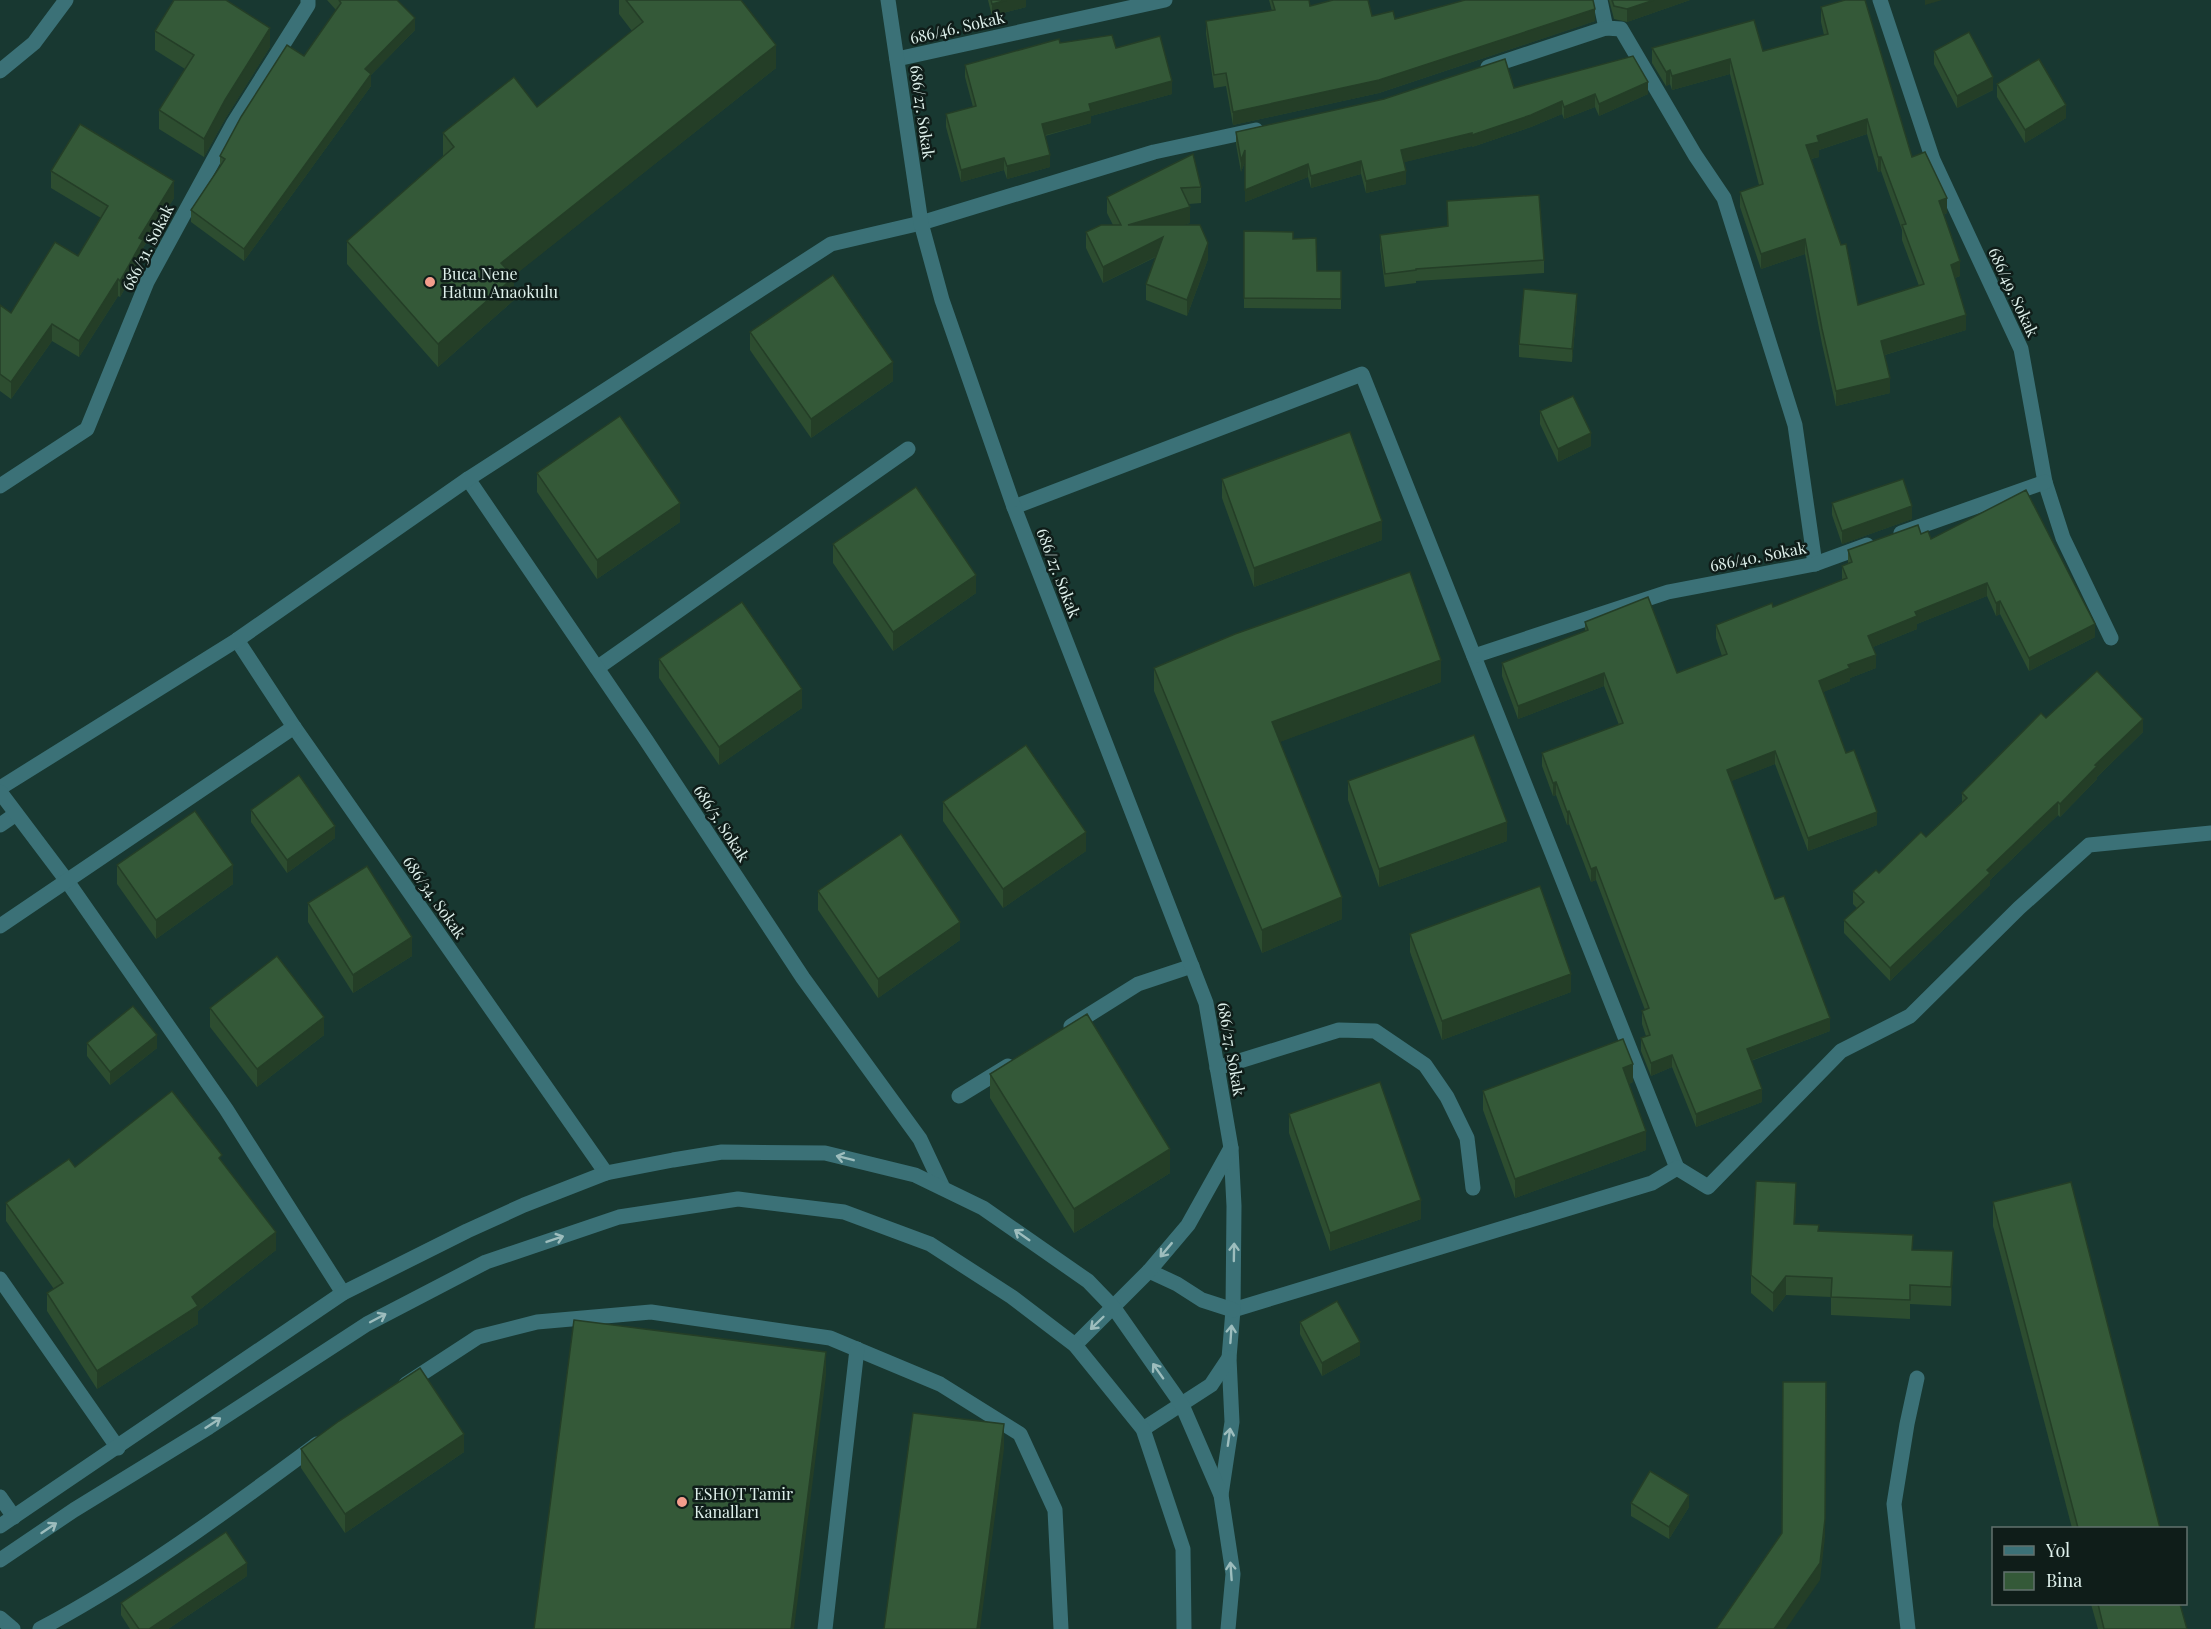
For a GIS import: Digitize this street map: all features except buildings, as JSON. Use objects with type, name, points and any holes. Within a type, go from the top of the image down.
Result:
[{"type":"street","points":[[0,71],[34,43],[66,0]]},
{"type":"street","name":"686/27. Sokak","points":[[888,0],[921,223],[942,300],[1014,507],[1206,1003],[1231,1148],[1234,1206],[1233,1310],[1229,1358],[1232,1422],[1221,1495]]},
{"type":"street","name":"686/46. Sokak","points":[[897,59],[1144,2],[1165,0]]},
{"type":"street","points":[[1600,0],[1606,28]]},
{"type":"street","name":"686/49. Sokak","points":[[1880,0],[1933,160],[2021,350],[2045,482],[2063,538],[2111,638]]},
{"type":"street","name":"686/31. Sokak","points":[[0,486],[87,429],[147,282],[233,124],[306,2]]},
{"type":"street","points":[[1472,72],[1606,28],[1621,29],[1695,155],[1724,198],[1796,425],[1815,564]]},
{"type":"street","points":[[343,1293],[226,1109],[68,881],[0,790],[237,640],[468,478],[831,244],[921,223],[1154,152],[1268,127]]},
{"type":"street","points":[[1014,507],[1362,374],[1677,1168],[1708,1187],[1841,1051],[1910,1016],[2019,908],[2089,844],[2211,833]]},
{"type":"street","points":[[597,668],[908,449]]},
{"type":"street","name":"686/5. Sokak","points":[[468,478],[803,978],[920,1139],[943,1188]]},
{"type":"street","name":"686/40. Sokak","points":[[1474,656],[1668,592],[1815,564],[2045,482]]},
{"type":"street","name":"686/34. Sokak","points":[[237,640],[294,727],[606,1173]]},
{"type":"street","points":[[0,926],[294,727]]},
{"type":"street","points":[[0,825],[16,814]]},
{"type":"street","points":[[1059,1034],[1138,984],[1192,966]]},
{"type":"street","points":[[1217,1068],[1339,1030],[1376,1031],[1425,1065],[1447,1097],[1467,1138],[1473,1188]]},
{"type":"street","points":[[959,1096],[1019,1059]]},
{"type":"street","points":[[1075,1345],[1149,1271],[1188,1224],[1231,1148]]},
{"type":"street","points":[[0,1526],[343,1293],[466,1231],[524,1205],[606,1173],[722,1152],[825,1153],[915,1175],[983,1208],[1088,1281],[1114,1308],[1182,1405],[1221,1495],[1233,1574],[1228,1629]]},
{"type":"street","points":[[1149,1271],[1178,1284],[1202,1300],[1233,1310],[1652,1183],[1677,1168]]},
{"type":"street","points":[[0,1560],[74,1510],[367,1324],[486,1262],[619,1217],[738,1199],[844,1212],[930,1244],[1012,1297],[1075,1345],[1143,1429],[1183,1550],[1184,1629]]},
{"type":"street","points":[[0,1279],[118,1448]]},
{"type":"street","points":[[391,1394],[478,1337],[537,1322],[651,1312],[830,1338],[940,1384],[1020,1434],[1055,1510],[1061,1629]]},
{"type":"street","points":[[825,1629],[857,1349]]},
{"type":"street","points":[[1143,1429],[1211,1385],[1229,1358]]},
{"type":"street","points":[[1908,1629],[1894,1504],[1917,1378]]},
{"type":"street","points":[[40,1629],[89,1603],[213,1521],[333,1432]]},
{"type":"street","points":[[0,1497],[14,1517]]},
{"type":"street","points":[[0,1618],[13,1629]]},
{"type":"place","name":"Buca Nene Hatun Anaokulu","points":[[430,282]]},
{"type":"place","name":"ESHOT Tamir Kanalları","points":[[682,1502]]}]
